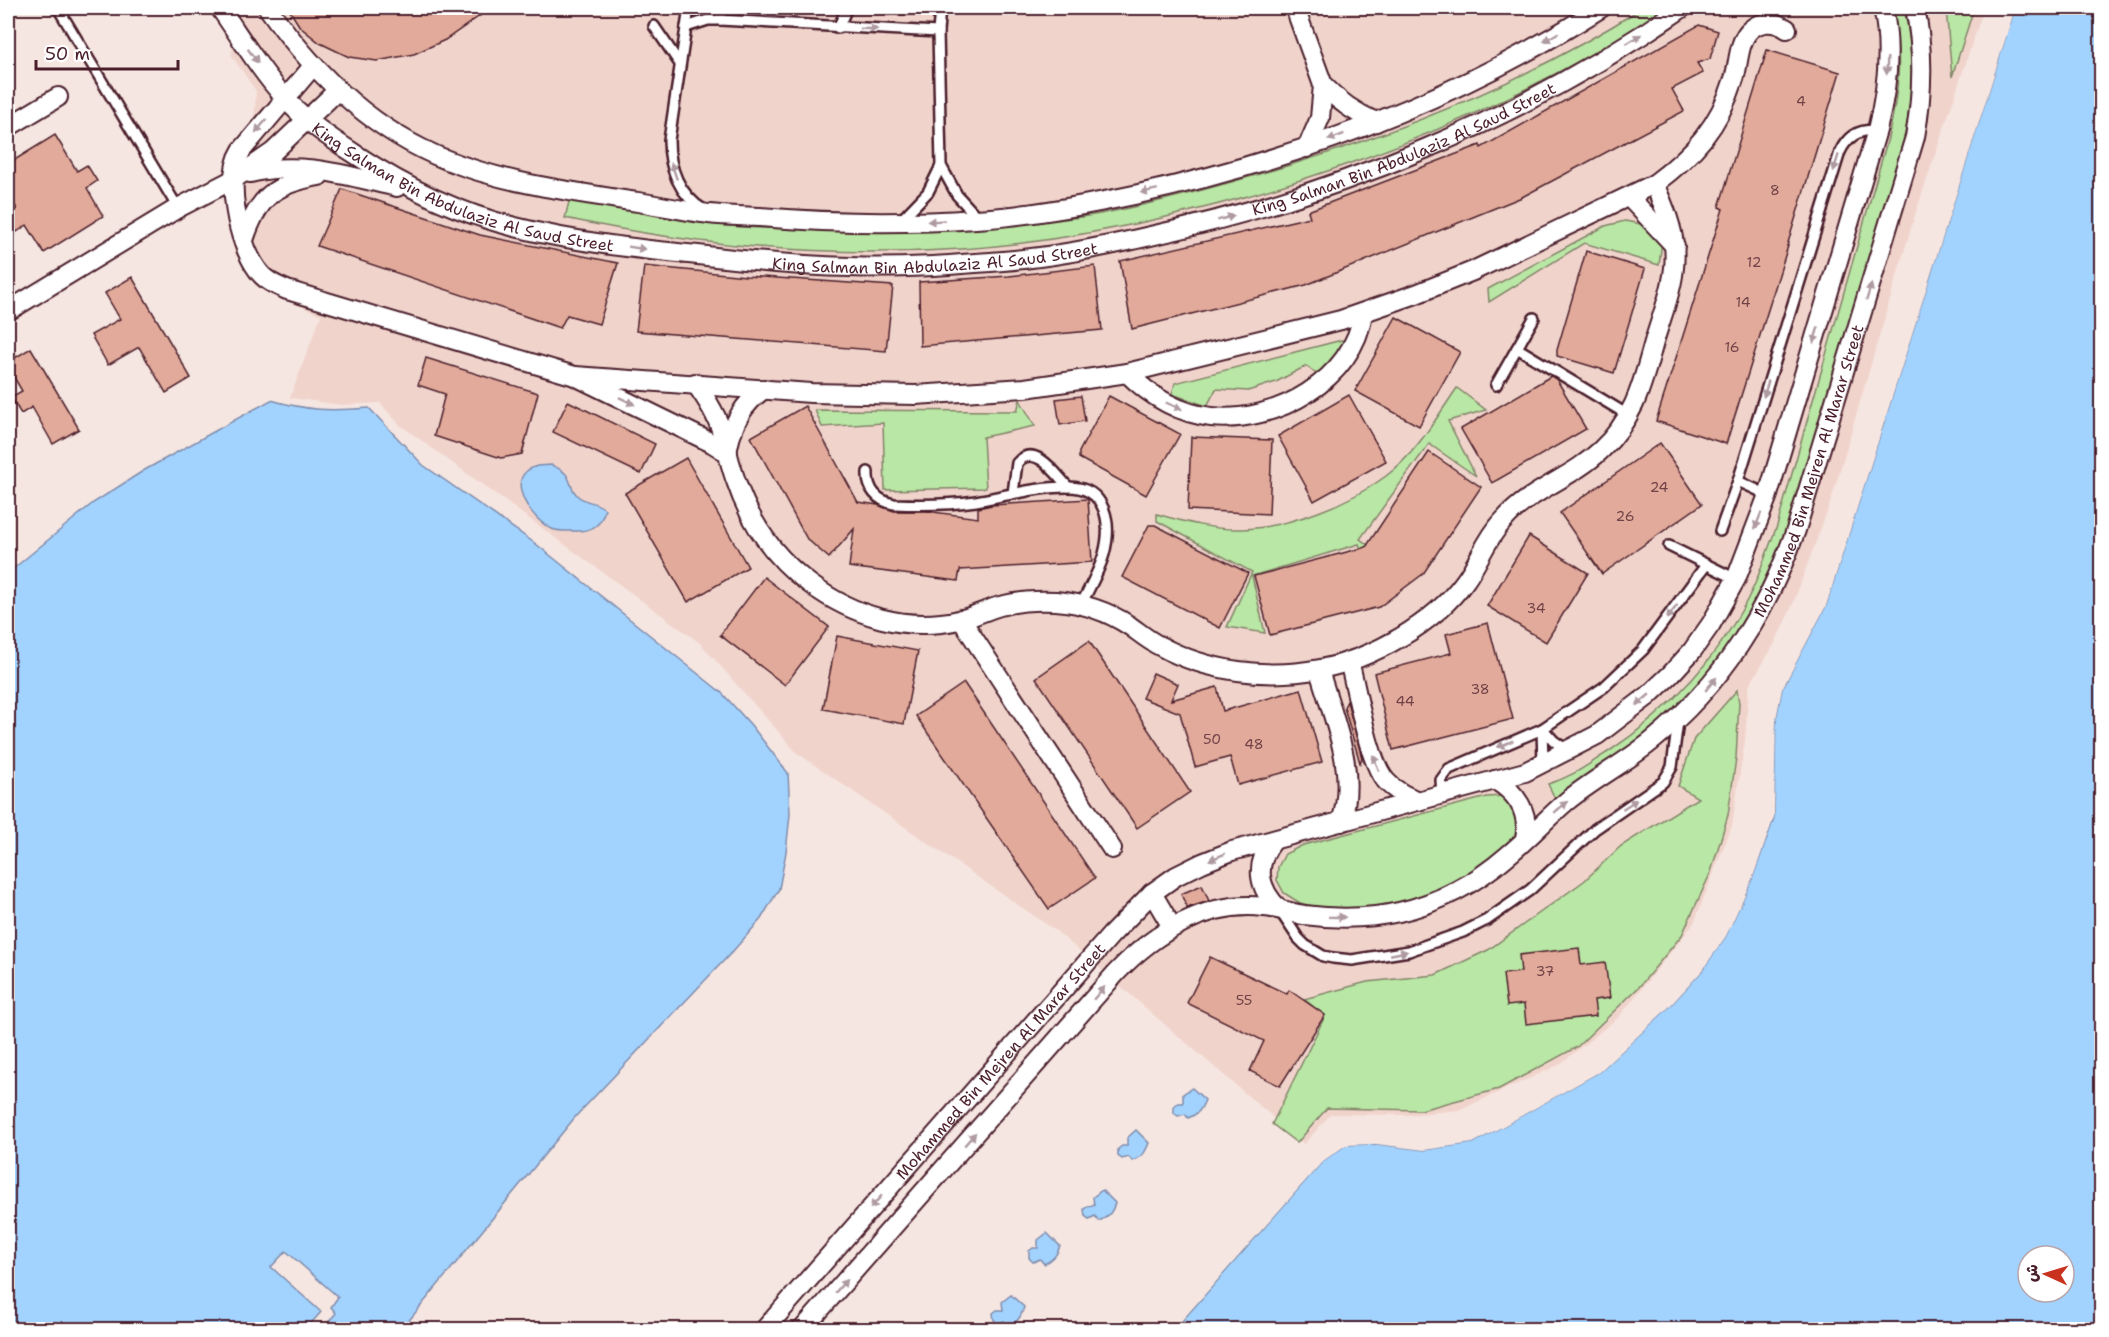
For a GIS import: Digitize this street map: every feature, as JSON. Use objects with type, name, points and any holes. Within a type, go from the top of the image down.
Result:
[{"type":"street","name":"King Salman Bin Abdulaziz Al Saud Street","points":[[220,8],[285,99],[307,120],[380,171],[419,191],[487,219],[516,228],[651,250],[802,265],[886,267],[1006,261],[1063,253],[1154,236],[1234,216],[1292,198],[1403,157],[1485,121],[1566,79],[1682,8]]},
{"type":"street","name":"King Salman Bin Abdulaziz Al Saud Street","points":[[268,8],[313,66],[338,90],[393,130],[446,160],[522,182],[711,214],[817,222],[898,223],[979,219],[1056,210],[1144,193],[1307,148],[1376,122],[1493,68],[1601,8]]},
{"type":"street","points":[[1295,8],[1323,85],[1352,111],[1376,122]]},
{"type":"street","name":"Mohammed Bin Mejren Al Marar Street","points":[[802,1329],[1116,973],[1144,946],[1172,927],[1197,916],[1230,908],[1263,907],[1319,916],[1352,918],[1376,916],[1416,907],[1446,896],[1468,885],[1501,861],[1569,800],[1652,741],[1703,693],[1743,642],[1774,588],[1796,530],[1915,137],[1920,110],[1922,56],[1915,8]]},
{"type":"street","name":"Mohammed Bin Mejren Al Marar Street","points":[[764,1329],[1111,935],[1152,893],[1176,876],[1232,851],[1525,772],[1597,735],[1623,717],[1671,674],[1692,651],[1712,624],[1736,579],[1768,495],[1877,130],[1886,87],[1888,62],[1883,9]]},
{"type":"street","points":[[575,376],[863,395],[967,393],[1025,388],[1127,373],[1364,313],[1473,271],[1654,184],[1693,152],[1718,118],[1735,77],[1746,35],[1751,29],[1765,22],[1780,24],[1787,29]]},
{"type":"street","points":[[313,66],[242,150],[236,162],[234,179],[236,216],[251,261],[258,271],[276,286],[575,376],[728,453]]},
{"type":"street","points":[[1307,148],[1320,118],[1323,85]]},
{"type":"street","points":[[9,306],[178,208],[234,179],[273,152],[338,90]]},
{"type":"street","points":[[8,127],[58,97]]},
{"type":"street","points":[[234,179],[269,168],[284,167],[336,173],[419,191]]},
{"type":"street","points":[[244,240],[254,214],[270,195],[291,182],[336,173]]},
{"type":"street","points":[[695,383],[716,418],[742,498],[760,532],[782,560],[828,597],[874,617],[908,624],[943,623],[1017,602],[1050,601],[1082,605],[1117,618],[1144,638],[1178,656],[1214,667],[1254,673],[1319,670],[1349,661],[1389,644],[1434,613],[1465,580],[1482,549],[1502,521],[1532,495],[1587,463],[1616,434],[1628,415],[1642,381],[1670,290],[1675,261],[1674,246],[1666,214],[1654,184]]},
{"type":"street","points":[[1629,197],[1674,246]]},
{"type":"street","points":[[1127,373],[1157,398],[1192,413],[1228,417],[1263,412],[1296,400],[1337,369],[1356,342],[1364,313]]},
{"type":"street","points":[[728,453],[737,418],[753,397],[764,389]]},
{"type":"street","points":[[962,619],[1112,849]]},
{"type":"street","points":[[1349,661],[1371,749],[1380,772],[1395,790],[1418,801]]},
{"type":"street","points":[[1319,670],[1347,769],[1348,797],[1341,822]]},
{"type":"street","points":[[1495,780],[1512,792],[1523,809],[1527,829],[1525,839]]},
{"type":"street","points":[[1273,840],[1266,850],[1260,870],[1265,892],[1279,909]]},
{"type":"street","points":[[1152,893],[1172,927]]},
{"type":"lane","points":[[58,8],[178,208]]},
{"type":"lane","points":[[689,8],[669,140],[672,167],[683,190],[700,208],[711,214]]},
{"type":"lane","points":[[720,20],[721,8]]},
{"type":"lane","points":[[838,27],[847,8]]},
{"type":"lane","points":[[889,8],[940,8],[938,32],[941,166],[932,186],[919,204],[898,223]]},
{"type":"lane","points":[[686,27],[720,20],[938,32]]},
{"type":"lane","points":[[654,26],[680,64]]},
{"type":"lane","points":[[1720,531],[1738,481],[1839,152],[1854,134],[1877,130]]},
{"type":"lane","points":[[941,166],[957,195],[979,219]]},
{"type":"lane","points":[[1496,385],[1534,318]]},
{"type":"lane","points":[[1518,348],[1628,415]]},
{"type":"lane","points":[[1014,494],[1017,463],[1032,455],[1041,459],[1068,487]]},
{"type":"lane","points":[[868,472],[869,485],[876,496],[894,504],[948,504],[1068,487],[1088,491],[1102,504],[1107,530],[1104,555],[1082,605]]},
{"type":"lane","points":[[1738,481],[1768,495]]},
{"type":"lane","points":[[1669,546],[1736,579]]},
{"type":"lane","points":[[1442,794],[1442,780],[1449,769],[1542,729],[1604,687],[1643,650],[1707,565]]},
{"type":"lane","points":[[1279,909],[1305,945],[1333,958],[1352,960],[1409,951],[1463,932],[1487,920],[1523,896],[1595,829],[1664,782],[1672,767],[1678,718]]},
{"type":"lane","points":[[1542,729],[1568,751]]},
{"type":"lane","points":[[1542,729],[1543,763]]},
{"type":"shaded area","points":[[240,8],[1984,8],[1914,218],[1831,501],[1791,609],[1774,645],[1749,686],[1745,740],[1732,826],[1694,923],[1619,1017],[1559,1065],[1460,1110],[1408,1115],[1331,1114],[1304,1144],[1056,931],[797,753],[700,643],[400,425],[380,403],[342,405],[290,398],[321,315],[283,299],[235,255],[223,193],[229,153],[254,123],[256,91],[231,55]]},
{"type":"green space","points":[[1642,8],[1668,8],[1562,71],[1451,124],[1337,168],[1278,187],[1219,204],[1124,226],[1059,238],[995,246],[863,252],[813,251],[713,242],[663,236],[565,218],[570,198],[677,219],[720,225],[788,229],[1014,223],[1100,214],[1219,186],[1290,165],[1427,117],[1558,57]]},
{"type":"green space","points":[[1892,8],[1904,8],[1910,43],[1912,75],[1904,142],[1793,530],[1767,593],[1710,685],[1560,809],[1548,784],[1572,774],[1608,752],[1631,736],[1673,699],[1711,657],[1741,611],[1754,586],[1777,526],[1888,138],[1898,73],[1898,42]]},
{"type":"green space","points":[[1946,8],[1974,8],[1952,77]]},
{"type":"green space","points":[[1625,221],[1646,225],[1662,242],[1659,265],[1584,243],[1489,302],[1488,289],[1605,226]]},
{"type":"green space","points":[[1342,340],[1345,353],[1319,376],[1306,366],[1276,382],[1248,391],[1216,389],[1207,406],[1172,394],[1175,383]]},
{"type":"green space","points":[[1457,388],[1486,410],[1448,421],[1476,476],[1429,444],[1360,539],[1390,561],[1370,572],[1359,544],[1252,576],[1265,633],[1227,627],[1252,572],[1157,521],[1157,514],[1210,527],[1242,529],[1279,524],[1337,505],[1371,486],[1397,467],[1425,435]]},
{"type":"green space","points":[[1020,400],[1035,426],[983,437],[986,488],[885,490],[883,423],[822,427],[815,410],[1017,411]]},
{"type":"green space","points":[[1737,690],[1739,703],[1736,758],[1728,815],[1711,872],[1682,935],[1639,987],[1577,1047],[1499,1089],[1421,1110],[1327,1108],[1297,1143],[1272,1124],[1325,1016],[1304,999],[1367,982],[1435,975],[1488,950],[1584,881],[1621,846],[1698,798],[1678,786],[1694,739]]},
{"type":"green space","points":[[1504,796],[1519,802],[1523,841],[1413,906],[1330,910],[1300,903],[1284,893],[1277,880],[1278,867],[1285,854],[1303,845],[1487,797]]},
{"type":"water","points":[[2015,8],[2101,8],[2101,1329],[1174,1330],[1323,1161],[1346,1145],[1376,1144],[1424,1150],[1473,1143],[1599,1072],[1668,1008],[1701,972],[1726,936],[1753,877],[1774,818],[1776,719],[1782,689],[1826,606]]},
{"type":"water","points":[[271,400],[320,409],[369,408],[423,465],[536,544],[722,693],[751,725],[788,773],[790,814],[779,889],[761,919],[733,951],[576,1116],[402,1329],[332,1329],[326,1325],[336,1313],[331,1307],[338,1297],[286,1251],[271,1267],[321,1312],[306,1329],[8,1329],[8,573],[93,503],[143,471]]},
{"type":"water","points":[[551,465],[568,476],[572,488],[579,497],[605,509],[597,525],[580,531],[555,530],[544,524],[529,508],[520,488],[521,479],[526,471],[537,466]]},
{"type":"water","points":[[1192,1088],[1205,1100],[1202,1106],[1197,1113],[1188,1118],[1185,1114],[1178,1116],[1174,1113],[1174,1106],[1183,1103],[1183,1094]]},
{"type":"water","points":[[1136,1130],[1149,1143],[1146,1150],[1141,1157],[1135,1160],[1132,1161],[1129,1157],[1122,1159],[1118,1156],[1118,1149],[1127,1146],[1127,1138]]},
{"type":"water","points":[[1102,1190],[1115,1203],[1107,1216],[1099,1221],[1095,1216],[1089,1219],[1085,1216],[1084,1209],[1094,1205],[1093,1197]]},
{"type":"water","points":[[1047,1233],[1060,1246],[1058,1252],[1044,1264],[1040,1259],[1033,1262],[1029,1258],[1029,1251],[1038,1248],[1038,1240]]},
{"type":"water","points":[[1011,1295],[1024,1307],[1019,1319],[1008,1326],[1004,1321],[998,1323],[994,1320],[993,1313],[1003,1310],[1002,1302]]},
{"type":"pier","points":[[2012,8],[2015,8],[1826,606],[1782,689],[1776,719],[1774,817],[1753,877],[1726,936],[1701,972],[1668,1008],[1599,1072],[1473,1143],[1424,1150],[1376,1144],[1346,1145],[1323,1161],[1171,1330],[1321,1158],[1346,1142],[1376,1141],[1424,1147],[1472,1140],[1506,1122],[1598,1069],[1699,970],[1723,935],[1750,876],[1771,817],[1773,719],[1779,688],[1823,605]]},
{"type":"building","points":[[288,8],[491,8],[445,40],[414,54],[377,61],[349,57],[320,43],[300,27]]},
{"type":"building","points":[[1699,25],[1718,31],[1710,59],[1697,63],[1703,73],[1672,89],[1684,111],[1522,197],[1306,285],[1132,329],[1120,261],[1310,217],[1308,211],[1480,145],[1481,148]]},
{"type":"building","points":[[1767,50],[1840,72],[1726,444],[1656,421],[1723,209],[1719,207]]},
{"type":"building","points":[[55,135],[77,171],[87,165],[97,181],[87,188],[103,216],[44,253],[27,225],[17,232],[8,217],[8,214],[17,209],[8,193],[8,164]]},
{"type":"building","points":[[342,189],[480,235],[618,263],[599,324],[567,315],[560,328],[317,246]]},
{"type":"building","points":[[1586,251],[1645,269],[1614,373],[1557,356]]},
{"type":"building","points":[[644,266],[746,276],[893,286],[886,351],[636,331]]},
{"type":"building","points":[[1095,266],[1102,330],[920,346],[919,282],[1009,276]]},
{"type":"building","points":[[132,277],[191,378],[166,393],[139,347],[108,365],[91,335],[120,319],[105,293]]},
{"type":"building","points":[[1396,317],[1460,352],[1419,426],[1355,391]]},
{"type":"building","points":[[31,348],[79,429],[53,444],[32,407],[21,414],[11,397],[22,391],[8,367],[8,362]]},
{"type":"building","points":[[426,358],[538,393],[522,454],[501,458],[434,436],[445,394],[418,385]]},
{"type":"building","points":[[1551,376],[1557,380],[1586,429],[1492,483],[1461,429]]},
{"type":"building","points":[[1349,395],[1386,461],[1314,501],[1278,436]]},
{"type":"building","points":[[1081,396],[1085,421],[1060,425],[1056,399]]},
{"type":"building","points":[[1109,396],[1180,434],[1146,495],[1079,458],[1079,452]]},
{"type":"building","points":[[568,401],[655,444],[641,474],[553,432]]},
{"type":"building","points":[[805,406],[858,502],[878,505],[894,511],[926,511],[978,518],[978,508],[992,505],[1088,499],[1092,562],[960,570],[958,581],[849,567],[854,529],[829,558],[807,539],[751,437]]},
{"type":"building","points":[[1191,437],[1272,440],[1269,514],[1188,510]]},
{"type":"building","points":[[1660,443],[1702,504],[1602,574],[1560,513]]},
{"type":"building","points":[[1429,452],[1481,487],[1423,574],[1379,607],[1270,635],[1254,576],[1366,547]]},
{"type":"building","points":[[686,458],[748,567],[688,602],[625,493]]},
{"type":"building","points":[[1149,525],[1155,525],[1248,573],[1220,628],[1122,577]]},
{"type":"building","points":[[1529,536],[1588,573],[1546,642],[1487,606]]},
{"type":"building","points":[[764,577],[829,627],[785,685],[720,635]]},
{"type":"building","points":[[1488,623],[1513,719],[1393,750],[1374,673],[1451,653],[1446,634]]},
{"type":"building","points":[[837,636],[918,651],[904,724],[823,709]]},
{"type":"building","points":[[1089,641],[1190,792],[1137,828],[1036,678]]},
{"type":"building","points":[[1153,673],[1178,684],[1171,700],[1217,687],[1223,711],[1301,689],[1322,762],[1238,785],[1230,757],[1195,767],[1180,713],[1142,698]]},
{"type":"building","points":[[964,683],[1095,878],[1049,909],[916,716]]},
{"type":"building","points":[[1347,701],[1362,758],[1360,763],[1344,707]]},
{"type":"building","points":[[1202,885],[1209,901],[1187,908],[1181,894]]},
{"type":"building","points":[[1579,948],[1581,965],[1605,962],[1610,998],[1594,1000],[1596,1016],[1526,1024],[1524,1004],[1507,1006],[1503,974],[1521,972],[1519,955]]},
{"type":"building","points":[[1210,957],[1287,994],[1289,990],[1325,1015],[1280,1086],[1250,1071],[1264,1041],[1187,1003]]}]
